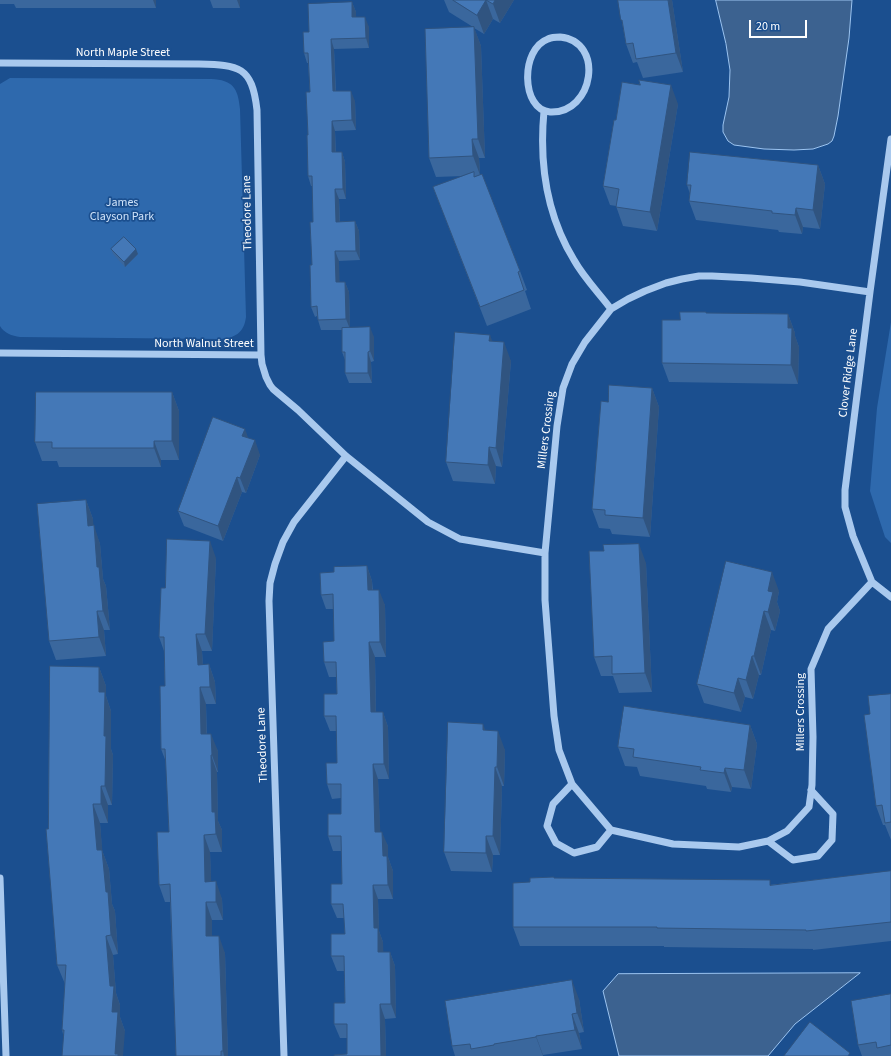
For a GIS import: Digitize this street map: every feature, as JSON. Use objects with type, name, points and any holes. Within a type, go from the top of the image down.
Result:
[{"type":"street","points":[[560,37],[570,39],[578,44],[586,55],[588,72],[586,88],[581,97],[568,108],[553,112],[544,111],[534,102],[528,86],[527,76],[529,60],[536,47],[547,39],[560,37]]},
{"type":"street","name":"North Maple Street","points":[[0,63],[224,65],[236,68],[244,73]]},
{"type":"street","name":"Theodore Lane","points":[[244,73],[250,80],[253,88],[257,110],[261,355]]},
{"type":"street","points":[[544,111],[542,138],[543,163],[555,221],[575,262],[611,309]]},
{"type":"street","name":"Clover Ridge Lane","points":[[891,139],[845,490],[845,508],[852,536],[872,582],[891,597]]},
{"type":"street","name":"Millers Crossing","points":[[870,292],[793,282],[724,276],[699,276],[674,281],[628,299],[611,309],[585,342],[572,364],[563,388],[557,426],[545,553],[545,600],[554,716],[559,750],[572,784],[611,830],[673,844],[739,847],[768,841],[787,831],[809,807],[813,737],[811,669],[828,629],[872,582]]},
{"type":"street","name":"North Walnut Street","points":[[0,353],[261,355],[263,369],[267,380],[272,387],[346,456],[428,522],[460,538],[545,553]]},
{"type":"street","name":"Theodore Lane","points":[[284,1056],[269,601],[270,583],[283,542],[294,522],[346,456]]},
{"type":"street","points":[[572,784],[553,804],[547,826],[556,843],[574,853],[597,847],[611,830]]},
{"type":"street","points":[[768,841],[794,860],[818,856],[832,840],[834,814],[811,790]]},
{"type":"street","points":[[0,878],[6,1056]]},
{"type":"green space","name":"James Clayson Park","points":[[10,78],[211,79],[225,81],[233,86],[238,96],[240,109],[246,317],[243,327],[238,334],[220,339],[20,337],[8,334],[4,331],[0,326],[0,84]]},
{"type":"green space","points":[[891,322],[891,543],[885,537],[870,491],[877,408]]},
{"type":"shaded area","points":[[716,0],[852,0],[849,38],[838,116],[832,141],[828,144],[813,149],[794,150],[764,149],[734,145],[728,141],[723,132],[723,125],[729,97],[730,70]]},
{"type":"shaded area","points":[[860,973],[795,1024],[768,1056],[619,1056],[603,991],[618,974]]},
{"type":"building","points":[[453,0],[486,0],[477,15]]},
{"type":"building","points":[[486,0],[495,0],[493,4]]},
{"type":"building","points":[[618,0],[668,0],[676,53],[636,59],[633,43],[626,44]]},
{"type":"building","points":[[352,2],[352,17],[365,17],[366,38],[331,39],[333,91],[351,91],[352,120],[332,121],[332,152],[342,152],[343,189],[335,189],[336,222],[355,221],[356,251],[335,251],[336,282],[345,282],[346,319],[318,320],[317,306],[311,307],[310,265],[312,265],[310,222],[313,222],[312,176],[308,176],[306,92],[310,92],[308,53],[304,53],[303,32],[309,32],[308,4]]},
{"type":"building","points":[[474,27],[478,139],[472,139],[473,156],[429,158],[425,29]]},
{"type":"building","points":[[639,80],[671,85],[650,212],[616,207],[619,189],[603,186],[622,82],[640,85]]},
{"type":"building","points":[[690,152],[818,165],[813,210],[796,208],[795,215],[689,201],[691,185],[687,185]]},
{"type":"building","points":[[474,172],[474,177],[482,174],[520,271],[518,272],[524,290],[480,307],[433,187]]},
{"type":"building","points":[[124,237],[136,249],[124,262],[111,249]]},
{"type":"building","points":[[680,312],[788,314],[788,328],[792,328],[791,365],[662,363],[662,320],[680,320]]},
{"type":"building","points":[[370,327],[368,373],[345,373],[345,352],[342,352],[342,328]]},
{"type":"building","points":[[455,332],[490,335],[489,341],[504,342],[496,448],[489,447],[488,465],[446,462]]},
{"type":"building","points":[[609,385],[652,388],[643,518],[605,515],[605,510],[592,509],[601,401],[608,402]]},
{"type":"building","points":[[36,392],[172,392],[172,441],[154,441],[154,448],[52,448],[52,442],[35,442]]},
{"type":"building","points":[[213,417],[245,429],[242,436],[255,440],[240,478],[237,477],[218,526],[178,511]]},
{"type":"building","points":[[86,500],[88,526],[94,525],[97,567],[99,567],[103,611],[97,611],[99,637],[49,641],[37,504]]},
{"type":"building","points":[[167,539],[210,541],[205,634],[196,634],[198,665],[209,664],[210,687],[200,687],[201,734],[211,734],[212,812],[215,812],[216,834],[204,835],[205,882],[216,881],[216,902],[206,902],[206,936],[219,936],[223,1051],[221,1051],[221,1056],[176,1056],[170,884],[159,885],[157,832],[169,832],[165,749],[161,749],[160,686],[165,686],[164,637],[159,637],[161,588],[165,588]]},
{"type":"building","points":[[639,544],[645,673],[612,674],[612,656],[594,657],[589,551],[604,551],[603,545]]},
{"type":"building","points":[[726,561],[772,572],[768,591],[773,592],[768,612],[764,611],[754,656],[752,656],[746,680],[738,678],[734,693],[697,684]]},
{"type":"building","points":[[367,566],[368,590],[379,590],[380,642],[369,642],[371,712],[383,712],[384,764],[373,764],[375,832],[382,832],[383,856],[387,856],[388,885],[373,885],[374,928],[378,928],[378,952],[390,952],[391,1004],[380,1004],[381,1056],[334,1056],[347,1054],[347,1024],[334,1024],[334,1003],[345,1003],[344,956],[331,956],[331,934],[345,934],[343,904],[331,904],[331,884],[342,884],[341,836],[328,836],[328,814],[341,814],[341,784],[327,784],[326,763],[337,763],[336,716],[324,716],[324,694],[337,694],[336,662],[324,662],[323,642],[334,641],[333,594],[321,595],[320,573],[334,572],[334,567]]},
{"type":"building","points":[[50,666],[99,667],[99,692],[105,692],[105,786],[101,786],[101,804],[93,804],[97,850],[102,850],[106,892],[108,892],[111,935],[106,936],[110,986],[114,986],[112,1012],[118,1012],[115,1054],[118,1054],[118,1056],[62,1056],[66,965],[57,965],[46,829],[48,829]]},
{"type":"building","points":[[891,694],[891,822],[885,823],[882,805],[876,806],[864,715],[870,714],[868,696]]},
{"type":"building","points":[[624,706],[750,725],[744,770],[725,768],[724,773],[700,770],[701,767],[633,757],[634,749],[618,747]]},
{"type":"building","points":[[448,722],[483,724],[483,730],[498,731],[497,767],[495,767],[493,836],[486,836],[486,853],[444,852]]},
{"type":"building","points":[[891,871],[891,922],[806,931],[657,927],[513,927],[513,883],[530,882],[530,878],[770,880],[770,885]]},
{"type":"building","points":[[572,980],[577,1013],[572,1014],[575,1030],[471,1049],[470,1044],[452,1046],[445,1001]]},
{"type":"building","points":[[891,994],[891,1045],[877,1048],[876,1042],[858,1045],[851,1001]]},
{"type":"building","points":[[810,1022],[850,1053],[848,1056],[784,1056]]}]
